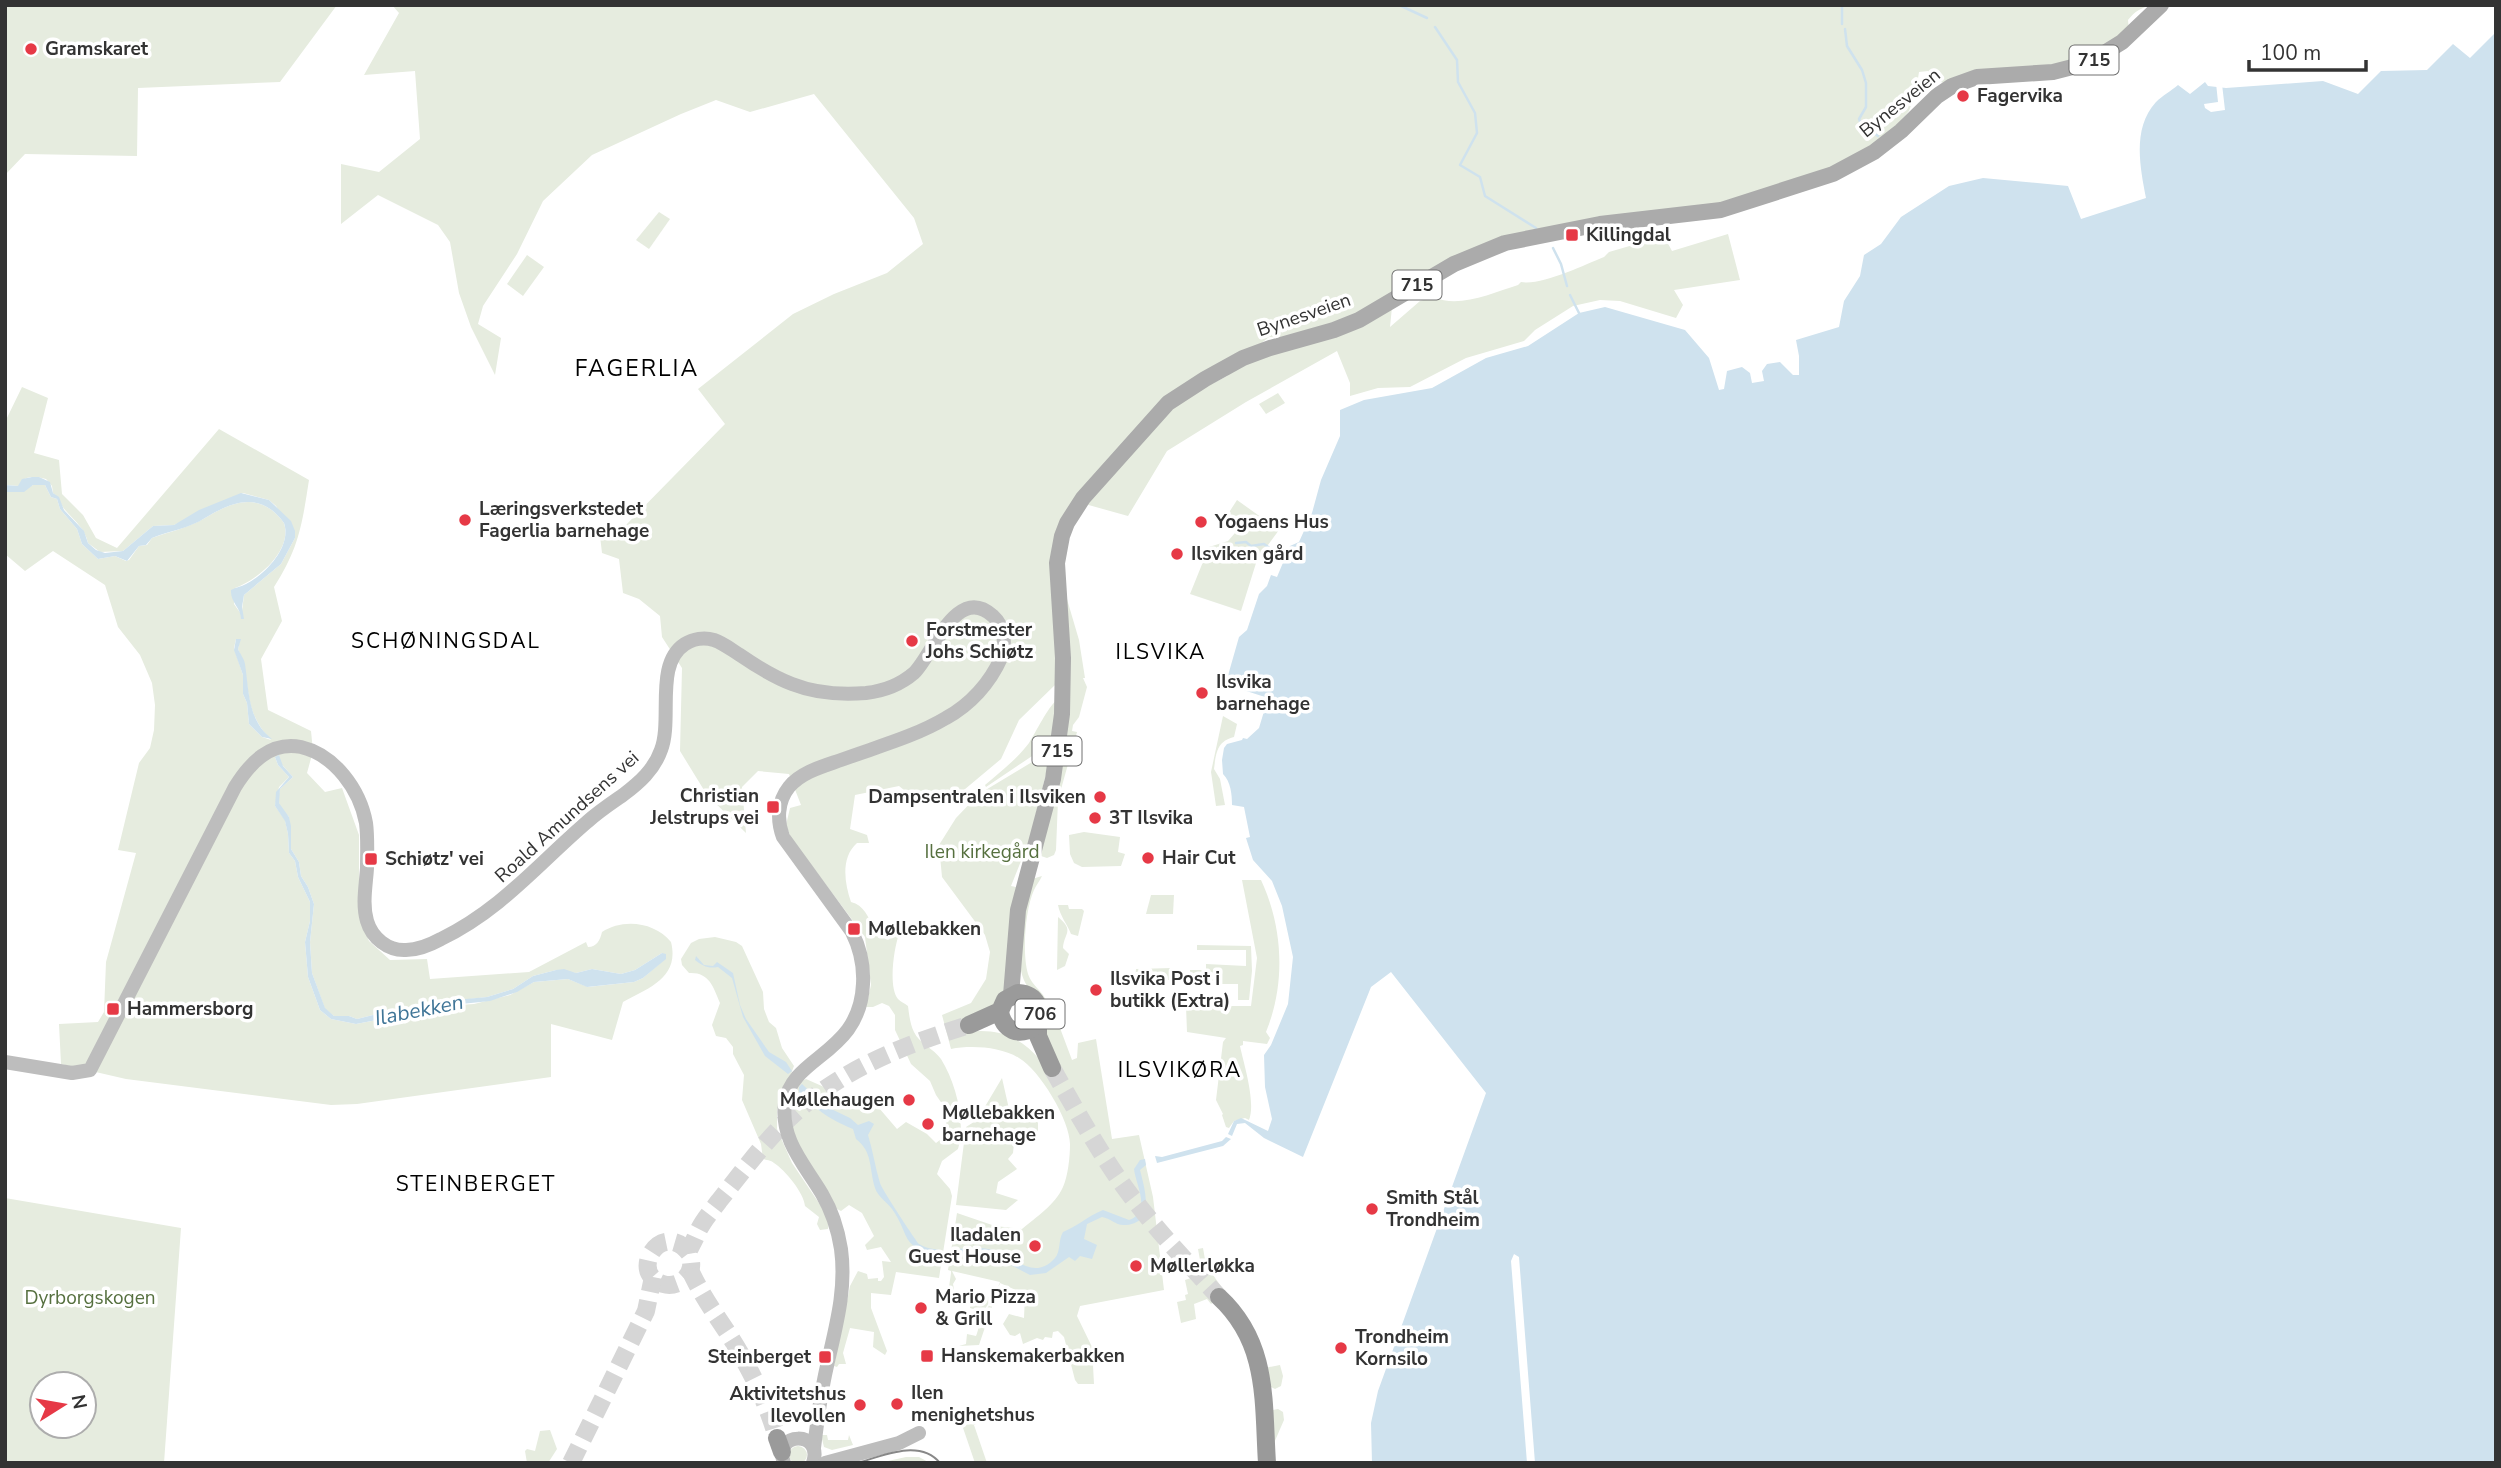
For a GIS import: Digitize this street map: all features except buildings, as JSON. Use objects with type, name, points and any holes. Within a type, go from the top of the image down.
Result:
[{"type":"highway","name":"706","points":[[1021,1032],[1035,1044],[1052,1068],[1038,1036],[1040,1008],[1033,998],[1019,994],[1005,1000],[1002,1017],[1014,1032],[1030,1030],[1038,1021]]},
{"type":"highway","name":"706","points":[[972,1025],[1002,1017]]},
{"type":"highway","points":[[1261,1401],[1245,1352],[1219,1297],[1233,1310],[1250,1341],[1262,1379],[1261,1401],[1266,1456]]},
{"type":"main road","name":"Bynesveien","points":[[1019,994],[1022,986],[1015,966],[1018,911],[1053,779],[1062,715],[1063,658],[1057,580],[1062,536],[1083,498],[1168,403],[1243,358],[1359,320],[1454,264],[1505,243],[1590,226],[1721,210],[1833,174],[1882,146],[1952,86],[1977,76],[2053,72],[2088,63],[2122,42],[2161,5]]},
{"type":"street","name":"Roald Amundsens vei","points":[[5,1062],[72,1073],[90,1070],[235,787],[252,764],[273,750],[290,746],[313,751],[332,763],[347,779],[366,824],[366,920],[375,936],[384,944],[394,949],[409,950],[427,946],[453,933],[492,908],[536,871],[584,824],[645,776],[659,755],[665,738],[670,662],[677,650],[687,642],[714,640],[763,670],[798,686],[833,693],[870,692],[898,685],[911,676],[923,663],[955,615],[968,610],[983,610],[993,616],[1002,630],[1003,651],[986,684],[967,703],[937,723],[807,774],[788,788],[780,804],[779,823],[783,837],[852,932],[860,951],[863,978],[862,1000],[854,1022],[841,1039],[796,1079],[788,1092],[785,1106],[787,1135],[797,1157],[829,1208],[841,1248],[841,1303],[818,1409],[814,1454]]},
{"type":"street","name":"Roald Amundsens vei","points":[[784,1447],[818,1409]]},
{"type":"street","points":[[784,1447],[808,1441],[814,1454],[833,1461],[899,1443],[919,1433]]},
{"type":"green space","points":[[5,5],[337,5],[280,82],[138,88],[137,156],[25,154],[5,175]]},
{"type":"green space","points":[[392,5],[2152,5],[2136,12],[2128,20],[2129,30],[2086,59],[1944,83],[1934,80],[1928,71],[1919,72],[1909,111],[1884,140],[1845,163],[1731,202],[1530,230],[1488,244],[1355,317],[1285,338],[1269,337],[1253,350],[1211,370],[1073,501],[1057,622],[1056,684],[1019,720],[1001,759],[946,805],[919,802],[899,786],[855,795],[850,829],[867,835],[869,843],[857,843],[848,855],[845,870],[851,902],[862,909],[874,928],[899,934],[893,967],[895,993],[898,999],[908,1006],[916,1036],[938,1055],[946,1069],[955,1091],[961,1127],[958,1149],[942,1161],[937,1174],[950,1189],[952,1196],[939,1278],[896,1272],[891,1295],[871,1293],[871,1308],[887,1351],[885,1355],[873,1347],[874,1332],[850,1328],[843,1353],[846,1364],[839,1364],[837,1367],[834,1366],[850,1286],[858,1271],[867,1274],[868,1279],[878,1278],[878,1281],[881,1281],[884,1277],[882,1261],[891,1262],[881,1247],[867,1250],[865,1245],[874,1236],[862,1213],[849,1205],[841,1211],[837,1209],[789,1135],[792,1097],[806,1079],[867,1106],[879,1108],[897,1129],[906,1122],[927,1134],[936,1143],[945,1136],[947,1111],[930,1081],[911,1064],[895,1030],[895,1015],[889,1006],[882,1003],[866,1007],[871,985],[865,937],[791,838],[786,825],[790,808],[801,805],[789,774],[758,771],[742,787],[746,833],[707,795],[680,751],[682,668],[662,637],[660,616],[639,599],[623,593],[619,559],[602,553],[600,536],[622,529],[725,424],[698,389],[793,314],[887,273],[923,244],[914,218],[814,94],[750,112],[716,100],[592,155],[543,201],[517,254],[483,306],[478,324],[501,338],[495,375],[471,327],[459,293],[450,242],[438,225],[378,195],[341,224],[341,164],[379,172],[420,139],[415,71],[364,75],[399,13]]},
{"type":"green space","points":[[659,212],[670,219],[649,249],[636,240]]},
{"type":"green space","points":[[1728,234],[1740,280],[1674,290],[1683,305],[1676,318],[1620,301],[1600,300],[1573,306],[1535,330],[1524,341],[1466,358],[1410,387],[1378,388],[1350,396],[1350,383],[1337,351],[1246,402],[1167,451],[1128,516],[1085,504],[1172,406],[1205,384],[1212,384],[1227,376],[1232,368],[1392,307],[1390,327],[1420,301],[1434,297],[1464,301],[1521,282],[1540,281],[1604,257],[1609,252],[1664,236],[1672,251]]},
{"type":"green space","points":[[527,255],[544,267],[523,296],[507,284]]},
{"type":"green space","points":[[22,387],[48,398],[34,453],[59,460],[62,494],[83,515],[96,538],[117,548],[219,429],[309,480],[298,536],[274,587],[282,621],[261,659],[268,710],[311,731],[313,751],[307,773],[325,792],[342,788],[359,835],[359,917],[369,941],[390,960],[427,959],[430,979],[529,972],[586,942],[588,947],[594,946],[602,932],[610,928],[629,924],[648,926],[671,942],[671,965],[660,980],[623,1002],[612,1040],[551,1024],[551,1077],[357,1104],[331,1105],[126,1079],[61,1064],[59,1024],[98,1022],[104,1012],[106,962],[136,853],[118,850],[139,763],[150,748],[155,705],[152,683],[140,655],[118,627],[105,585],[53,551],[25,571],[5,554],[5,492],[20,492],[33,485],[45,485],[51,497],[57,499],[60,509],[77,529],[82,544],[98,559],[115,556],[126,561],[139,546],[147,545],[152,538],[193,524],[226,507],[246,502],[266,506],[284,523],[283,543],[279,553],[263,571],[235,588],[234,604],[241,614],[241,619],[244,595],[281,564],[295,538],[276,506],[269,500],[243,493],[174,525],[153,526],[123,551],[100,552],[88,543],[82,530],[64,509],[46,479],[30,477],[23,480],[19,486],[5,485],[5,422]],"holes":[[[236,639],[240,639],[238,649],[251,707],[255,718],[271,740],[262,737],[249,724],[247,703],[243,694],[243,675],[234,648]],[[275,757],[293,777],[280,789],[278,799],[280,807],[289,817],[291,849],[299,862],[301,876],[314,904],[310,942],[312,973],[325,1009],[334,1016],[357,1019],[377,1014],[403,1014],[417,1005],[487,997],[513,989],[533,976],[556,970],[576,973],[592,969],[621,974],[635,970],[662,953],[665,959],[643,978],[634,982],[588,987],[568,979],[534,982],[510,995],[474,1004],[427,1007],[400,1020],[387,1018],[356,1024],[331,1019],[320,1010],[308,977],[305,942],[310,921],[310,902],[298,877],[295,861],[289,853],[285,820],[275,806],[279,787],[289,777],[278,765]]]},
{"type":"green space","points":[[1278,393],[1285,403],[1266,414],[1259,404]]},
{"type":"green space","points":[[1237,500],[1279,530],[1257,560],[1241,611],[1190,594],[1209,547],[1228,541],[1235,533],[1234,520],[1228,514]]},
{"type":"green space","points":[[1064,589],[1079,640],[1083,678],[1087,687],[1079,717],[1073,725],[1072,731],[1077,732],[1058,800],[1056,850],[1054,855],[1047,858],[1038,855],[1058,780]]},
{"type":"green space","points":[[1056,701],[1053,742],[986,787],[985,785],[1029,743]]},
{"type":"green space","points":[[1223,716],[1237,724],[1234,737],[1224,741],[1217,753],[1214,769],[1220,779],[1225,805],[1216,806],[1211,772]]},
{"type":"green space","name":"Ilen kirkegård","points":[[1052,750],[1029,841],[1011,886],[1016,887],[1008,983],[998,1000],[967,1032],[988,1031],[1007,1036],[1025,1045],[1040,1060],[1051,1057],[1044,1022],[1050,1018],[1051,1021],[1061,1017],[1060,1023],[1064,1026],[1060,1028],[1072,1060],[1077,1058],[1078,1043],[1096,1039],[1112,1139],[1139,1135],[1153,1197],[1164,1290],[1080,1306],[1077,1316],[1092,1347],[1094,1384],[1078,1384],[1075,1380],[1064,1337],[1058,1331],[1053,1332],[1052,1338],[1037,1338],[1023,1344],[1020,1333],[1010,1335],[1003,1324],[1009,1314],[1024,1318],[1025,1294],[1000,1283],[979,1345],[959,1346],[966,1344],[967,1334],[976,1336],[982,1316],[1000,1282],[952,1271],[956,1279],[953,1284],[954,1292],[950,1301],[952,1303],[947,1301],[951,1273],[948,1270],[957,1213],[995,1226],[1022,1229],[1055,1199],[1063,1187],[1067,1172],[1069,1134],[1052,1097],[1036,1073],[1019,1058],[1004,1051],[977,1047],[951,1049],[942,1015],[971,1003],[986,979],[990,952],[985,935],[942,877],[939,845],[956,818],[979,794]]},
{"type":"green space","points":[[1084,832],[1120,837],[1118,852],[1125,854],[1121,866],[1082,867],[1074,863],[1070,854],[1069,835]]},
{"type":"green space","points":[[1042,876],[1028,909],[1025,955],[1028,974],[1047,1002],[1033,993],[1024,980],[1019,947],[1032,879]]},
{"type":"green space","points":[[1242,880],[1261,880],[1278,936],[1279,975],[1277,994],[1266,1032],[1270,1038],[1267,1044],[1243,1041],[1240,1046],[1250,1094],[1249,1120],[1245,1118],[1234,1121],[1229,1128],[1226,1127],[1216,1100],[1223,1042],[1226,1038],[1187,1032],[1186,1006],[1251,1006],[1257,958]]},
{"type":"green space","points":[[1151,895],[1174,895],[1173,914],[1146,914]]},
{"type":"green space","points":[[1058,905],[1068,905],[1069,909],[1084,911],[1078,936],[1071,934]]},
{"type":"green space","points":[[1058,917],[1067,929],[1063,948],[1069,954],[1065,966],[1057,970]]},
{"type":"green space","points":[[715,937],[742,946],[763,992],[764,1009],[769,1022],[776,1028],[782,1048],[794,1066],[777,1110],[777,1129],[792,1163],[829,1218],[828,1229],[820,1230],[817,1224],[819,1217],[805,1206],[798,1189],[788,1176],[773,1162],[763,1159],[761,1144],[742,1100],[744,1075],[733,1054],[733,1047],[726,1038],[716,1036],[712,1025],[720,1003],[706,978],[689,973],[682,965],[681,959],[691,943]]},
{"type":"green space","points":[[1197,945],[1251,946],[1249,1000],[1238,1000],[1238,984],[1200,984],[1200,979],[1190,979],[1190,970],[1206,970],[1206,964],[1246,966],[1246,950],[1197,950]]},
{"type":"green space","points":[[1172,968],[1174,980],[1135,980],[1136,969]]},
{"type":"green space","points":[[1002,1078],[1009,1109],[1034,1112],[1038,1118],[1038,1142],[1014,1143],[1013,1153],[1008,1159],[1017,1169],[998,1182],[996,1193],[1018,1200],[1006,1210],[956,1205],[966,1127],[977,1120]]},
{"type":"green space","name":"Dyrborgskogen","points":[[5,1198],[181,1228],[164,1463],[5,1463]]},
{"type":"green space","points":[[1203,1248],[1206,1265],[1225,1292],[1211,1304],[1207,1299],[1194,1304],[1196,1319],[1181,1323],[1177,1302],[1186,1300],[1185,1295],[1188,1294],[1185,1280],[1191,1278],[1188,1267],[1182,1267],[1182,1263],[1200,1260],[1198,1249]]},
{"type":"green space","points":[[986,1296],[992,1298],[983,1312],[970,1308],[971,1300],[978,1301]]},
{"type":"green space","points":[[1280,1365],[1283,1376],[1281,1386],[1275,1389],[1271,1387],[1264,1368]]},
{"type":"green space","points":[[970,1410],[987,1463],[975,1463],[961,1422],[966,1420],[964,1411]]},
{"type":"green space","points":[[1273,1410],[1283,1412],[1284,1420],[1274,1443]]},
{"type":"green space","points":[[550,1430],[557,1449],[548,1463],[527,1463],[525,1451],[535,1451],[540,1431]]},
{"type":"green space","points":[[821,1435],[827,1435],[828,1440],[848,1440],[849,1435],[853,1445],[832,1450],[824,1447]]},
{"type":"green space","points":[[798,1446],[804,1449],[807,1455],[804,1461],[798,1464],[792,1461],[789,1455],[792,1449]]},
{"type":"green space","points":[[919,1457],[930,1463],[879,1463]]},
{"type":"water","points":[[2496,32],[2496,1463],[1535,1463],[1519,1257],[1514,1254],[1511,1261],[1527,1463],[1372,1463],[1371,1423],[1378,1391],[1486,1093],[1391,972],[1371,987],[1303,1157],[1264,1138],[1245,1123],[1237,1124],[1232,1136],[1228,1134],[1234,1121],[1241,1118],[1268,1131],[1272,1119],[1265,1087],[1264,1055],[1288,1004],[1293,957],[1282,906],[1272,881],[1253,860],[1246,838],[1250,837],[1244,807],[1232,805],[1229,785],[1223,774],[1224,748],[1227,744],[1247,739],[1259,728],[1268,698],[1234,687],[1233,681],[1227,679],[1239,637],[1247,630],[1259,594],[1267,586],[1271,575],[1277,577],[1290,546],[1299,542],[1312,513],[1321,480],[1340,436],[1340,410],[1364,400],[1432,388],[1486,358],[1528,346],[1579,313],[1605,307],[1685,330],[1709,358],[1719,390],[1724,389],[1727,371],[1742,367],[1750,373],[1752,383],[1764,381],[1762,371],[1767,364],[1780,362],[1793,375],[1799,375],[1796,340],[1839,327],[1844,301],[1860,276],[1864,255],[1881,244],[1901,217],[1949,186],[1983,178],[2068,186],[2081,219],[2146,198],[2140,148],[2143,124],[2156,102],[2178,85],[2190,94],[2205,82],[2208,86],[2226,88],[2323,81],[2358,94],[2381,71],[2427,70],[2453,44],[2470,58]]},
{"type":"water","points":[[32,477],[50,482],[53,493],[59,497],[64,510],[84,531],[88,543],[105,553],[123,551],[153,526],[174,525],[199,510],[241,493],[269,500],[291,521],[295,538],[281,564],[244,595],[244,619],[241,619],[231,590],[262,573],[276,558],[284,541],[284,523],[266,506],[246,502],[226,507],[193,524],[152,538],[146,545],[139,546],[127,561],[115,556],[98,559],[82,544],[77,529],[60,509],[57,499],[51,497],[45,485],[33,485],[24,492],[5,492],[5,485],[18,486],[22,479]]},
{"type":"water","points":[[236,639],[241,639],[238,649],[244,662],[254,714],[264,732],[272,739],[262,737],[249,724],[247,703],[243,694],[243,675],[234,650]]},
{"type":"water","name":"Ilabekken","points":[[279,755],[283,766],[293,777],[280,789],[279,803],[289,817],[291,849],[299,862],[301,876],[314,904],[310,942],[312,973],[325,1008],[334,1016],[357,1019],[377,1014],[403,1014],[423,1003],[487,997],[513,989],[533,976],[556,970],[564,969],[576,973],[592,969],[621,974],[635,970],[662,953],[666,954],[666,959],[634,982],[587,987],[568,979],[534,982],[517,992],[490,1001],[423,1008],[405,1020],[387,1018],[356,1024],[331,1019],[320,1010],[308,977],[305,942],[310,921],[310,902],[298,877],[295,861],[289,853],[285,821],[275,806],[276,792],[289,777],[278,765],[275,757]]},
{"type":"water","points":[[696,956],[704,965],[713,966],[717,962],[733,973],[746,1019],[769,1052],[786,1062],[792,1071],[788,1074],[765,1056],[743,1017],[732,978],[718,967],[708,967],[701,964],[695,960]]},
{"type":"water","points":[[802,1084],[825,1106],[858,1125],[869,1121],[874,1124],[868,1135],[882,1187],[919,1244],[940,1250],[939,1256],[917,1248],[908,1239],[892,1209],[876,1191],[868,1155],[856,1139],[853,1129],[830,1118],[812,1104],[799,1092]]},
{"type":"water","points":[[1226,1137],[1231,1139],[1223,1146],[1157,1163],[1155,1156],[1162,1157],[1222,1141]]},
{"type":"water","points":[[1145,1159],[1146,1165],[1140,1170],[1146,1196],[1144,1213],[1133,1223],[1123,1225],[1102,1217],[1087,1224],[1084,1239],[1097,1245],[1092,1259],[1080,1256],[1075,1261],[1069,1257],[1046,1273],[1030,1275],[1001,1260],[981,1254],[954,1254],[955,1249],[984,1248],[997,1251],[1030,1267],[1046,1265],[1057,1255],[1063,1232],[1092,1215],[1103,1210],[1129,1220],[1136,1216],[1140,1211],[1141,1198],[1134,1169],[1140,1160]]},
{"type":"pier","points":[[2216,83],[2222,84],[2225,110],[2211,112],[2204,104],[2218,102]]},
{"type":"waterway","points":[[1399,5],[1427,18]]},
{"type":"waterway","points":[[1842,5],[1842,24]]},
{"type":"waterway","points":[[1435,27],[1457,60],[1458,82],[1475,113],[1477,133],[1460,165],[1480,177],[1485,196],[1536,228]]},
{"type":"waterway","points":[[1845,29],[1847,46],[1862,70],[1866,83],[1866,107],[1859,119],[1861,124],[1878,136]]},
{"type":"waterway","points":[[1553,248],[1567,286]]},
{"type":"waterway","points":[[1570,295],[1579,313]]},
{"type":"waterway","points":[[1236,543],[1246,542],[1251,546],[1264,544],[1271,549],[1288,552]]},
{"type":"tunnel","points":[[689,1253],[679,1244],[668,1242],[659,1245],[648,1260],[648,1270],[653,1278],[663,1284],[673,1285],[685,1279],[691,1267],[690,1249],[706,1218],[765,1144],[814,1097],[877,1059],[969,1025]]},
{"type":"tunnel","points":[[1052,1068],[1118,1178],[1167,1239],[1219,1297]]},
{"type":"tunnel","points":[[690,1270],[750,1372],[763,1398],[777,1438]]},
{"type":"tunnel","points":[[571,1463],[646,1311],[653,1277]]},
{"type":"tram line","points":[[858,1463],[890,1453],[912,1450],[932,1456],[940,1463]]},
{"type":"place","name":"Gramskaret","points":[[31,49]]},
{"type":"place","name":"Fagervika","points":[[1963,96]]},
{"type":"place","name":"Killingdal","points":[[1572,235]]},
{"type":"place","name":"Læringsverkstedet Fagerlia barnehage","points":[[465,520]]},
{"type":"place","name":"Yogaens Hus","points":[[1201,522]]},
{"type":"place","name":"Ilsviken gård","points":[[1177,554]]},
{"type":"place","name":"Forstmester Johs Schiøtz","points":[[912,641]]},
{"type":"place","name":"Ilsvika barnehage","points":[[1202,693]]},
{"type":"place","name":"Dampsentralen i Ilsviken","points":[[1100,797]]},
{"type":"place","name":"Christian Jelstrups vei","points":[[773,807]]},
{"type":"place","name":"3T Ilsvika","points":[[1095,818]]},
{"type":"place","name":"Hair Cut","points":[[1148,858]]},
{"type":"place","name":"Schiøtz' vei","points":[[371,859]]},
{"type":"place","name":"Møllebakken","points":[[854,929]]},
{"type":"place","name":"Ilsvika Post i butikk (Extra)","points":[[1096,990]]},
{"type":"place","name":"Hammersborg","points":[[113,1009]]},
{"type":"place","name":"Møllehaugen","points":[[909,1100]]},
{"type":"place","name":"Møllebakken barnehage","points":[[928,1124]]},
{"type":"place","name":"Smith Stål Trondheim","points":[[1372,1209]]},
{"type":"place","name":"Iladalen Guest House","points":[[1035,1246]]},
{"type":"place","name":"Møllerløkka","points":[[1136,1266]]},
{"type":"place","name":"Mario Pizza & Grill","points":[[921,1308]]},
{"type":"place","name":"Trondheim Kornsilo","points":[[1341,1348]]},
{"type":"place","name":"Hanskemakerbakken","points":[[927,1356]]},
{"type":"place","name":"Steinberget","points":[[825,1357]]},
{"type":"place","name":"Ilen menighetshus","points":[[897,1404]]},
{"type":"place","name":"Aktivitetshus Ilevollen","points":[[860,1405]]},
{"type":"district","name":"FAGERLIA","points":[[637,368]]},
{"type":"district","name":"SCHØNINGSDAL","points":[[446,641]]},
{"type":"district","name":"ILSVIKA","points":[[1161,652]]},
{"type":"district","name":"ILSVIKØRA","points":[[1180,1070]]},
{"type":"district","name":"STEINBERGET","points":[[476,1184]]}]
